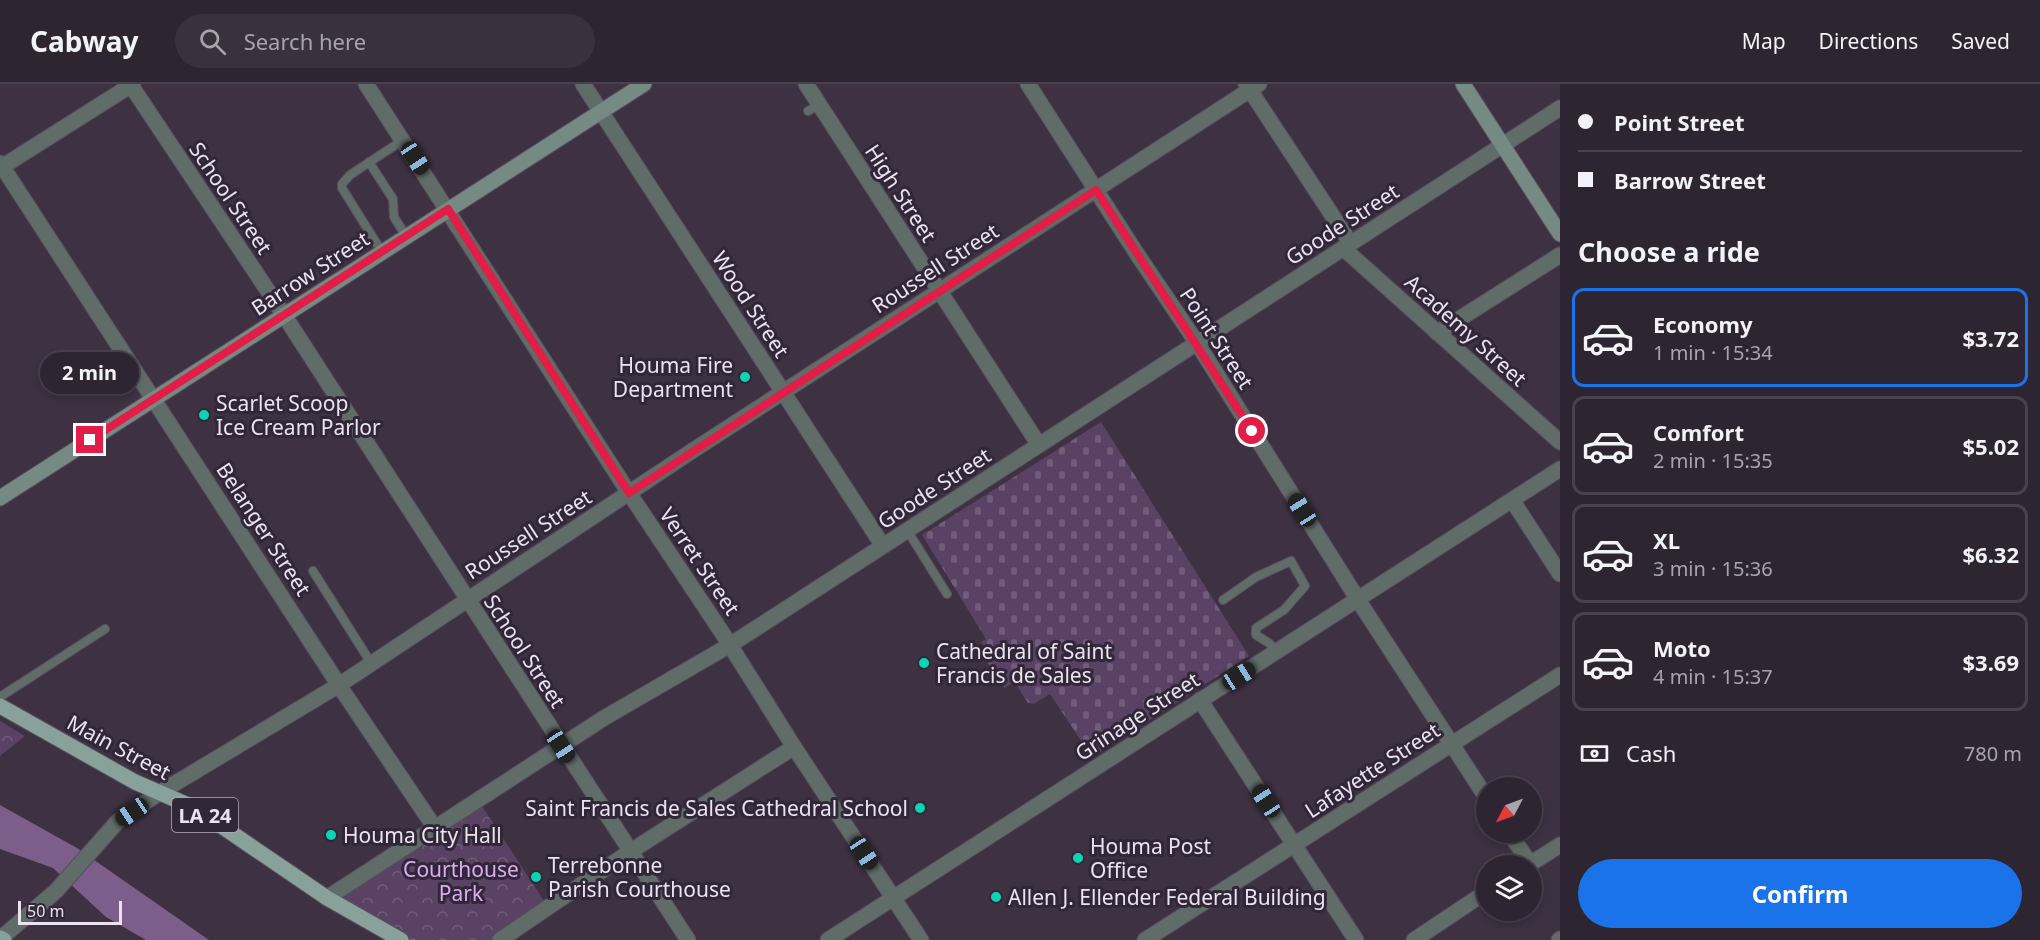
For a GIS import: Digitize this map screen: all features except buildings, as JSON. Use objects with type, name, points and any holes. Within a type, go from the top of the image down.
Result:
[{"type":"main road","name":"Barrow Street","points":[[0,498],[644,84]]},
{"type":"main road","points":[[1463,84],[1560,234]]},
{"type":"main road","name":"Main Street","points":[[0,706],[135,782],[195,807],[327,898],[401,940]]},
{"type":"street","points":[[1,166],[131,84]]},
{"type":"street","name":"School Street","points":[[131,84],[284,315],[688,940]]},
{"type":"street","name":"Verret Street","points":[[366,84],[629,493],[921,940]]},
{"type":"street","name":"Wood Street","points":[[583,84],[667,203],[883,546]]},
{"type":"street","name":"High Street","points":[[806,84],[814,108],[939,291],[1039,445]]},
{"type":"street","name":"Point Street","points":[[1028,84],[1197,343],[1476,781]]},
{"type":"street","name":"Roussell Street","points":[[2,939],[56,891],[118,821],[159,793],[339,685],[629,493],[1096,190],[1251,86]]},
{"type":"street","name":"Academy Street","points":[[1251,86],[1347,246],[1437,333],[1560,442]]},
{"type":"street","name":"Goode Street","points":[[327,898],[604,718],[730,645],[1560,108]]},
{"type":"street","name":"Belanger Street","points":[[1,166],[155,399],[339,685],[435,828]]},
{"type":"street","points":[[1437,333],[1560,255]]},
{"type":"street","name":"Grinage Street","points":[[828,940],[1560,469]]},
{"type":"street","points":[[1512,500],[1560,574]]},
{"type":"street","name":"Lafayette Street","points":[[1145,940],[1560,675]]},
{"type":"street","points":[[1200,700],[1356,940]]},
{"type":"street","points":[[506,938],[631,851],[794,747]]},
{"type":"street","points":[[1542,856],[1560,845]]},
{"type":"street","points":[[1414,940],[1476,899]]},
{"type":"lane","points":[[382,252],[342,188],[346,178],[403,140]]},
{"type":"lane","points":[[369,162],[393,198],[394,217],[406,236]]},
{"type":"lane","points":[[907,530],[947,594]]},
{"type":"lane","points":[[1223,600],[1256,577],[1291,561],[1305,586],[1284,610],[1257,628],[1256,635],[1277,651]]},
{"type":"lane","points":[[313,571],[371,663]]},
{"type":"lane","points":[[0,697],[105,630]]},
{"type":"green space","points":[[1101,422],[1249,656],[1092,757],[1050,694],[1034,704],[1028,703],[1014,682],[1004,688],[984,657],[989,653],[981,642],[986,639],[922,535]]},
{"type":"green space","points":[[0,721],[25,736],[0,756]]},
{"type":"green space","name":"Courthouse Park","points":[[478,800],[548,907],[500,940],[401,940],[327,898]]},
{"type":"shaded area","points":[[0,805],[77,848],[209,940],[146,940],[106,917],[53,868],[0,849]]},
{"type":"place","name":"Houma Fire Department","points":[[745,377]]},
{"type":"place","name":"Scarlet Scoop Ice Cream Parlor","points":[[204,415]]},
{"type":"place","name":"Cathedral of Saint Francis de Sales","points":[[924,663]]},
{"type":"place","name":"Saint Francis de Sales Cathedral School","points":[[920,808]]},
{"type":"place","name":"Houma City Hall","points":[[331,835]]},
{"type":"place","name":"Houma Post Office","points":[[1078,858]]},
{"type":"place","name":"Terrebonne Parish Courthouse","points":[[536,877]]},
{"type":"place","name":"Allen J. Ellender Federal Building","points":[[996,897]]},
{"type":"route","points":[[90,440],[448,209],[629,493],[1096,190],[1252,431]]}]
